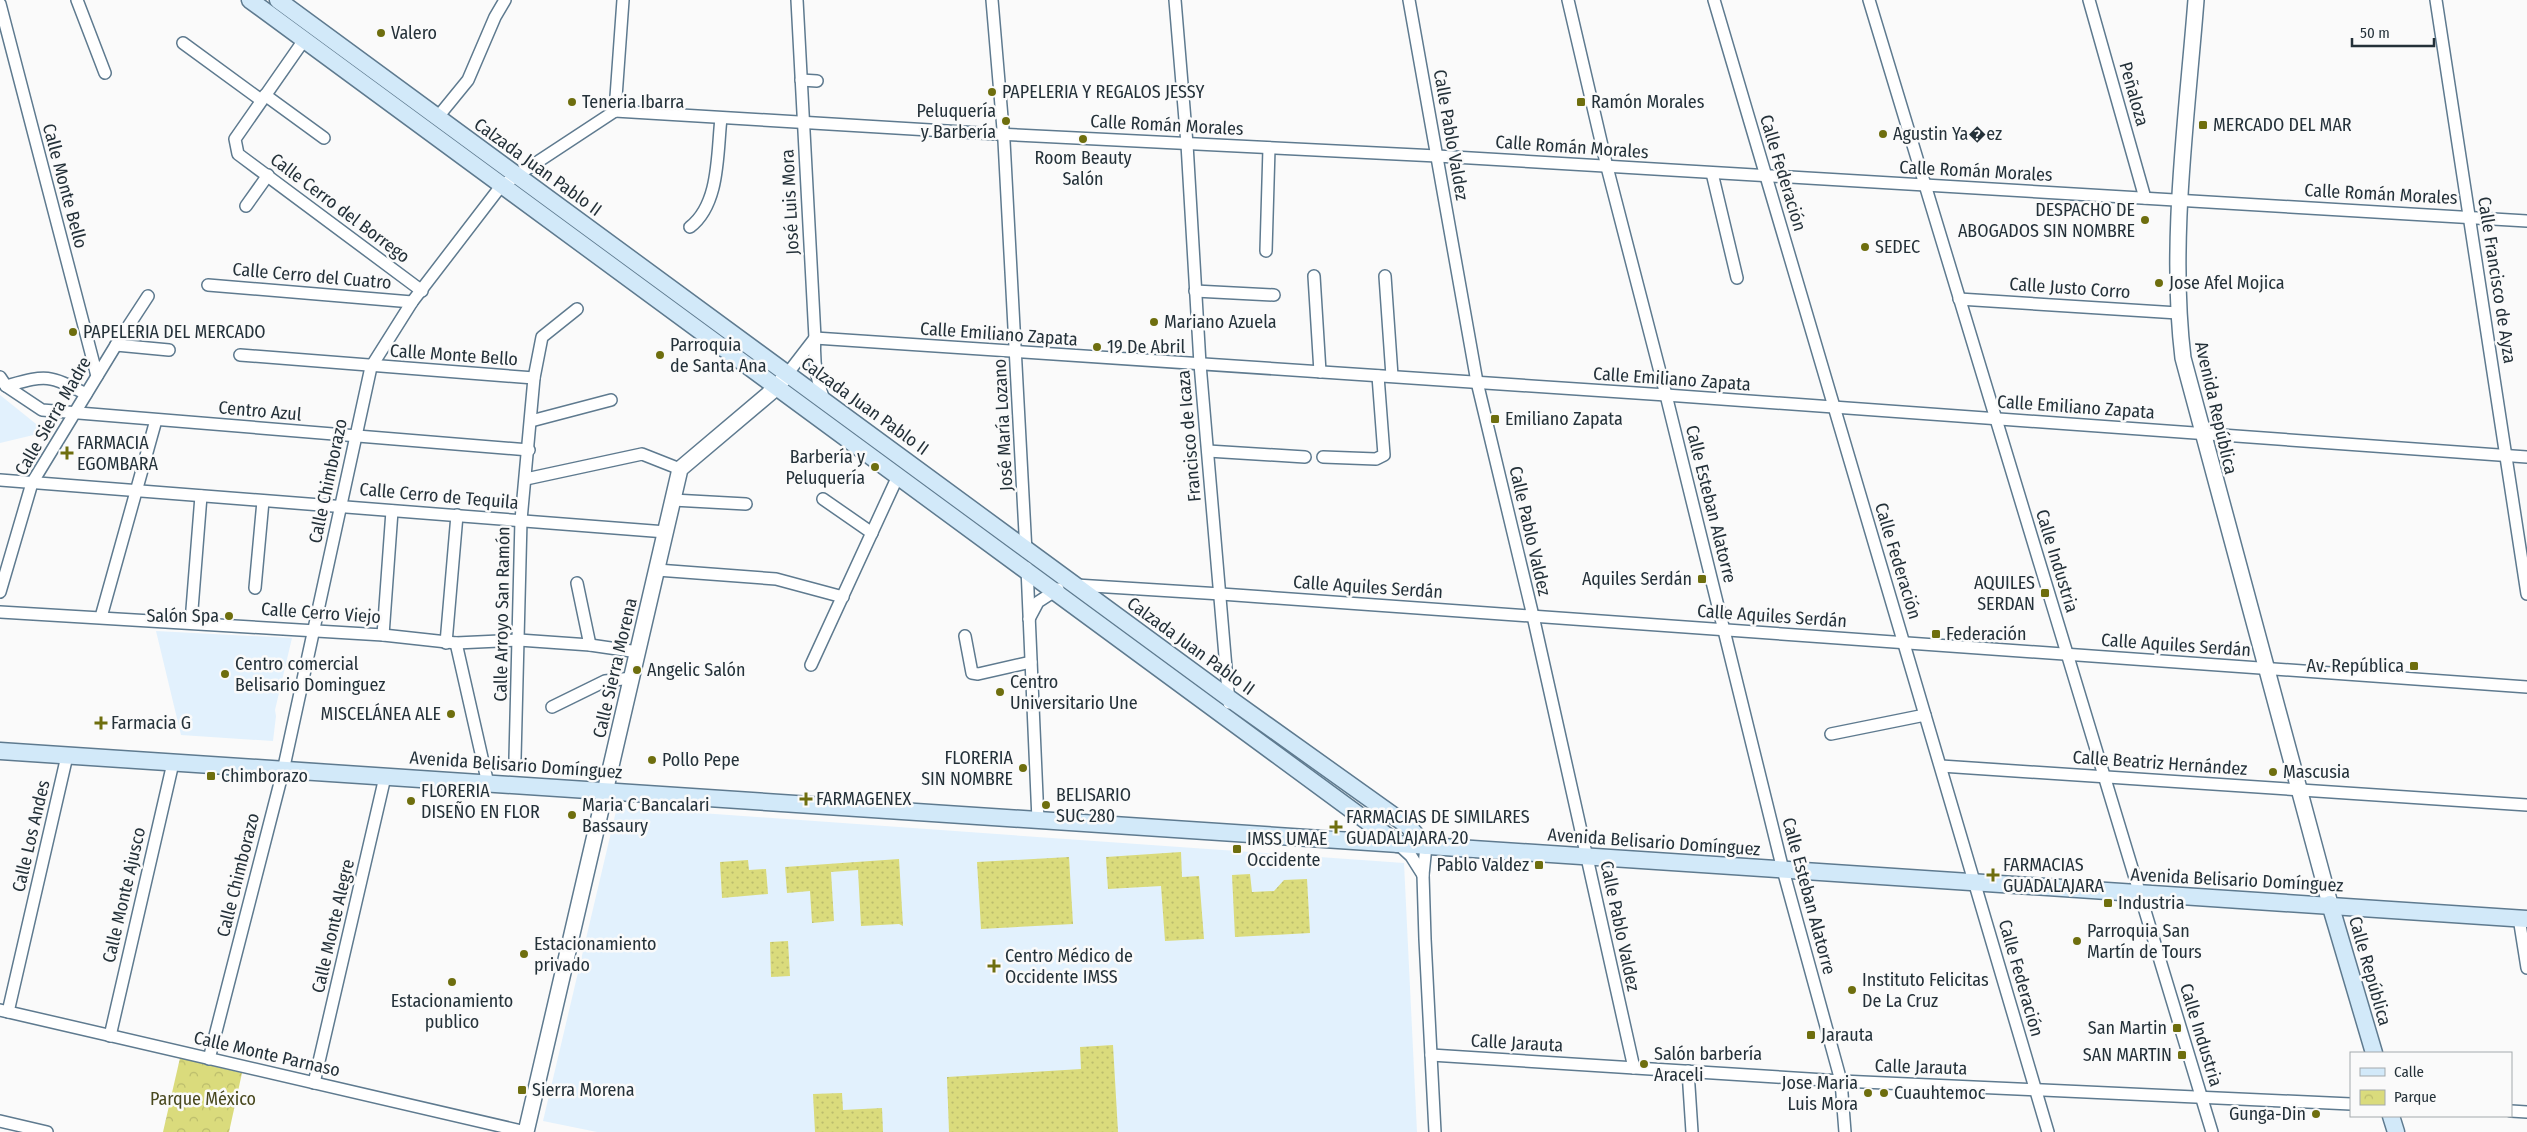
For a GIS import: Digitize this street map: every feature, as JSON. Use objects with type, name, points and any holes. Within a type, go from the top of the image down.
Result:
[{"type":"main road","name":"Calzada Juan Pablo II","points":[[250,0],[1398,844]]},
{"type":"main road","name":"Calzada Juan Pablo II","points":[[278,0],[1074,585],[1408,826],[1426,846]]},
{"type":"main road","points":[[317,50],[327,36]]},
{"type":"main road","points":[[636,284],[652,275]]},
{"type":"main road","name":"Avenida Belisario Domínguez","points":[[0,751],[2140,895],[2330,904],[2523,918]]},
{"type":"main road","name":"Calle República","points":[[2330,904],[2374,1052]]},
{"type":"main road","points":[[2391,1117],[2396,1132]]},
{"type":"street","points":[[77,0],[106,73]]},
{"type":"street","points":[[438,118],[468,80],[495,17],[505,0]]},
{"type":"street","points":[[615,111],[623,0]]},
{"type":"street","name":"José Luis Mora","points":[[796,0],[814,338],[814,370],[824,400]]},
{"type":"street","name":"José María Lozano","points":[[992,0],[1004,135],[1017,353],[1038,820]]},
{"type":"street","name":"Francisco de Icaza","points":[[1175,0],[1187,144],[1200,364],[1230,699],[1226,718]]},
{"type":"street","name":"Calle Pablo Valdez","points":[[1409,0],[1477,382],[1634,1068]]},
{"type":"street","name":"Calle Esteban Alatorre","points":[[1568,0],[1607,167],[1666,395],[1783,870],[1841,1081],[1845,1132]]},
{"type":"street","name":"Calle Federación","points":[[1714,0],[2048,1132]]},
{"type":"street","name":"Calle Industria","points":[[1869,0],[2212,1132]]},
{"type":"street","name":"Peñaloza","points":[[2089,0],[2145,198]]},
{"type":"street","name":"Avenida República","points":[[2196,0],[2181,200],[2178,312],[2183,358],[2265,668]]},
{"type":"street","name":"Calle Francisco de Ayza","points":[[2436,0],[2527,594]]},
{"type":"street","name":"Calle Monte Bello","points":[[0,2],[97,376]]},
{"type":"street","points":[[263,98],[304,40]]},
{"type":"street","points":[[183,43],[324,138]]},
{"type":"street","points":[[801,80],[817,81]]},
{"type":"street","name":"Calle Cerro del Borrego","points":[[263,98],[235,139],[238,154],[422,291]]},
{"type":"street","name":"Calle Román Morales","points":[[615,111],[803,124],[1437,156],[2469,216],[2527,221]]},
{"type":"street","name":"Calle Chimborazo","points":[[209,1059],[283,771],[371,367],[412,302],[502,186],[615,111]]},
{"type":"street","points":[[690,227],[703,212],[713,186],[722,118]]},
{"type":"street","points":[[1266,251],[1269,148]]},
{"type":"street","points":[[1712,173],[1737,278]]},
{"type":"street","points":[[246,206],[268,175]]},
{"type":"street","points":[[1314,276],[1320,372]]},
{"type":"street","points":[[1385,276],[1392,376]]},
{"type":"street","name":"Calle Cerro del Cuatro","points":[[208,285],[412,302]]},
{"type":"street","points":[[1195,292],[1274,295]]},
{"type":"street","name":"Calle Sierra Madre","points":[[0,592],[32,483],[148,296]]},
{"type":"street","name":"Calle Justo Corro","points":[[1959,299],[2178,312]]},
{"type":"street","name":"Calle Arroyo San Ramón","points":[[515,758],[521,520],[529,450],[534,378],[542,337],[577,310]]},
{"type":"street","points":[[526,479],[642,454],[680,469],[777,387],[814,338]]},
{"type":"street","name":"Calle Emiliano Zapata","points":[[814,338],[1666,395],[1834,409],[1996,418],[2527,457]]},
{"type":"street","points":[[116,345],[169,350]]},
{"type":"street","name":"Calle Monte Bello","points":[[240,355],[371,367],[534,378]]},
{"type":"street","points":[[1323,458],[1376,459],[1384,455],[1378,376]]},
{"type":"street","points":[[3,382],[35,378],[55,378],[86,394]]},
{"type":"street","name":"Centro Azul","points":[[3,382],[42,410],[529,450]]},
{"type":"street","points":[[531,421],[611,400]]},
{"type":"street","points":[[101,617],[156,420]]},
{"type":"street","points":[[1208,451],[1305,457]]},
{"type":"street","name":"Calle Sierra Morena","points":[[526,1132],[680,469]]},
{"type":"street","points":[[811,665],[898,476]]},
{"type":"street","name":"Calle Cerro de Tequila","points":[[0,480],[136,492],[342,505],[666,532]]},
{"type":"street","points":[[191,622],[201,496]]},
{"type":"street","points":[[823,499],[872,533]]},
{"type":"street","points":[[673,500],[746,504]]},
{"type":"street","points":[[255,588],[263,501]]},
{"type":"street","points":[[383,635],[392,510]]},
{"type":"street","points":[[457,515],[451,643],[488,784]]},
{"type":"street","points":[[657,570],[776,579],[843,597]]},
{"type":"street","points":[[577,583],[590,645]]},
{"type":"street","name":"Calle Aquiles Serdán","points":[[1053,590],[1074,585],[1221,594],[2527,687]]},
{"type":"street","points":[[1028,619],[1038,602],[1053,590]]},
{"type":"street","name":"Calle Cerro Viejo","points":[[0,612],[383,635],[451,643],[519,640],[590,645],[638,652]]},
{"type":"street","points":[[965,636],[972,673],[978,674],[1031,662]]},
{"type":"street","name":"Calle República","points":[[2265,668],[2330,904]]},
{"type":"street","points":[[552,707],[605,681],[632,678]]},
{"type":"street","points":[[1831,734],[1925,715]]},
{"type":"street","name":"Calle Los Andes","points":[[4,1011],[68,756]]},
{"type":"street","name":"Calle Monte Ajusco","points":[[110,1036],[173,763]]},
{"type":"street","name":"Calle Beatriz Hernández","points":[[1941,766],[2527,805]]},
{"type":"street","name":"Calle Monte Alegre","points":[[314,1083],[385,777]]},
{"type":"street","points":[[1398,844],[1411,856],[1423,875]]},
{"type":"street","points":[[1426,846],[1423,875],[1435,1132]]},
{"type":"street","points":[[2523,918],[2527,968]]},
{"type":"street","name":"Calle Monte Parnaso","points":[[4,1011],[526,1132]]},
{"type":"street","name":"Calle Jarauta","points":[[1431,1055],[1841,1081],[2350,1104]]},
{"type":"street","points":[[1688,1071],[1692,1132]]},
{"type":"street","points":[[2512,1111],[2527,1112]]},
{"type":"street","points":[[0,1121],[47,1132]]},
{"type":"shaded area","points":[[0,395],[46,432],[0,443]]},
{"type":"shaded area","name":"Centro comercial Belisario Dominguez","points":[[156,631],[292,638],[275,710],[273,741],[181,735]]},
{"type":"shaded area","name":"Centro Médico de Occidente IMSS","points":[[617,807],[1404,863],[1417,1132],[597,1132],[543,1121]]},
{"type":"green space","points":[[1181,852],[1182,877],[1199,876],[1204,939],[1165,941],[1161,886],[1108,889],[1106,857]]},
{"type":"green space","points":[[1069,857],[1073,924],[981,929],[977,862]]},
{"type":"green space","points":[[899,859],[903,926],[899,924],[861,926],[858,870],[831,872],[834,921],[812,923],[810,891],[787,893],[785,867]]},
{"type":"green space","points":[[748,860],[749,870],[766,869],[768,894],[722,898],[720,862]]},
{"type":"green space","points":[[1250,874],[1252,892],[1274,891],[1284,880],[1307,879],[1310,933],[1235,937],[1232,875]]},
{"type":"green space","points":[[788,941],[790,976],[771,977],[770,942]]},
{"type":"green space","points":[[1113,1045],[1118,1132],[949,1132],[947,1077],[1081,1069],[1080,1047]]},
{"type":"green space","name":"Parque México","points":[[180,1058],[242,1073],[229,1132],[163,1132]]},
{"type":"green space","points":[[842,1093],[843,1110],[882,1108],[883,1132],[815,1132],[813,1094]]},
{"type":"place","name":"Valero","points":[[381,33]]},
{"type":"place","name":"PAPELERIA Y REGALOS JESSY","points":[[992,92]]},
{"type":"place","name":"Teneria Ibarra","points":[[572,102]]},
{"type":"place","name":"Ramón Morales","points":[[1581,102]]},
{"type":"place","name":"Peluquería y Barbería","points":[[1006,121]]},
{"type":"place","name":"MERCADO DEL MAR","points":[[2203,125]]},
{"type":"place","name":"Agustin Ya�ez","points":[[1883,134]]},
{"type":"place","name":"Room Beauty Salón","points":[[1083,139]]},
{"type":"place","name":"DESPACHO DE ABOGADOS SIN NOMBRE","points":[[2145,220]]},
{"type":"place","name":"SEDEC","points":[[1865,247]]},
{"type":"place","name":"Jose Afel Mojica","points":[[2159,283]]},
{"type":"place","name":"Mariano Azuela","points":[[1154,322]]},
{"type":"place","name":"PAPELERIA DEL MERCADO","points":[[73,332]]},
{"type":"place","name":"19 De Abril","points":[[1097,347]]},
{"type":"place","name":"Parroquia de Santa Ana","points":[[660,355]]},
{"type":"place","name":"Emiliano Zapata","points":[[1495,419]]},
{"type":"place","name":"FARMACIA EGOMBARA","points":[[67,453]]},
{"type":"place","name":"Barbería y Peluquería","points":[[875,467]]},
{"type":"place","name":"Aquiles Serdán","points":[[1702,579]]},
{"type":"place","name":"AQUILES SERDAN","points":[[2045,593]]},
{"type":"place","name":"Salón Spa","points":[[229,616]]},
{"type":"place","name":"Federación","points":[[1936,634]]},
{"type":"place","name":"Av. República","points":[[2414,666]]},
{"type":"place","name":"Angelic Salón","points":[[637,670]]},
{"type":"place","name":"Centro comercial Belisario Dominguez","points":[[225,674]]},
{"type":"place","name":"Centro Universitario Une","points":[[1000,692]]},
{"type":"place","name":"MISCELÁNEA ALE","points":[[451,714]]},
{"type":"place","name":"Farmacia G","points":[[101,723]]},
{"type":"place","name":"Pollo Pepe","points":[[652,760]]},
{"type":"place","name":"FLORERIA SIN NOMBRE","points":[[1023,768]]},
{"type":"place","name":"Mascusia","points":[[2273,772]]},
{"type":"place","name":"Chimborazo","points":[[211,776]]},
{"type":"place","name":"FARMAGENEX","points":[[806,799]]},
{"type":"place","name":"FLORERIA DISEÑO EN FLOR","points":[[411,801]]},
{"type":"place","name":"BELISARIO SUC 280","points":[[1046,805]]},
{"type":"place","name":"Maria C Bancalari Bassaury","points":[[572,815]]},
{"type":"place","name":"FARMACIAS DE SIMILARES GUADALAJARA 20","points":[[1336,827]]},
{"type":"place","name":"IMSS UMAE Occidente","points":[[1237,849]]},
{"type":"place","name":"Pablo Valdez","points":[[1539,865]]},
{"type":"place","name":"FARMACIAS GUADALAJARA","points":[[1993,875]]},
{"type":"place","name":"Industria","points":[[2108,903]]},
{"type":"place","name":"Parroquia San Martín de Tours","points":[[2077,941]]},
{"type":"place","name":"Estacionamiento privado","points":[[524,954]]},
{"type":"place","name":"Centro Médico de Occidente IMSS","points":[[994,966]]},
{"type":"place","name":"Estacionamiento publico","points":[[452,982]]},
{"type":"place","name":"Instituto Felicitas De La Cruz","points":[[1852,990]]},
{"type":"place","name":"San Martin","points":[[2177,1028]]},
{"type":"place","name":"Jarauta","points":[[1811,1035]]},
{"type":"place","name":"SAN MARTIN","points":[[2182,1055]]},
{"type":"place","name":"Salón barbería Araceli","points":[[1644,1064]]},
{"type":"place","name":"Sierra Morena","points":[[522,1090]]},
{"type":"place","name":"Jose Maria Luis Mora","points":[[1868,1093]]},
{"type":"place","name":"Cuauhtemoc","points":[[1884,1093]]},
{"type":"place","name":"Gunga-Din","points":[[2316,1114]]}]
